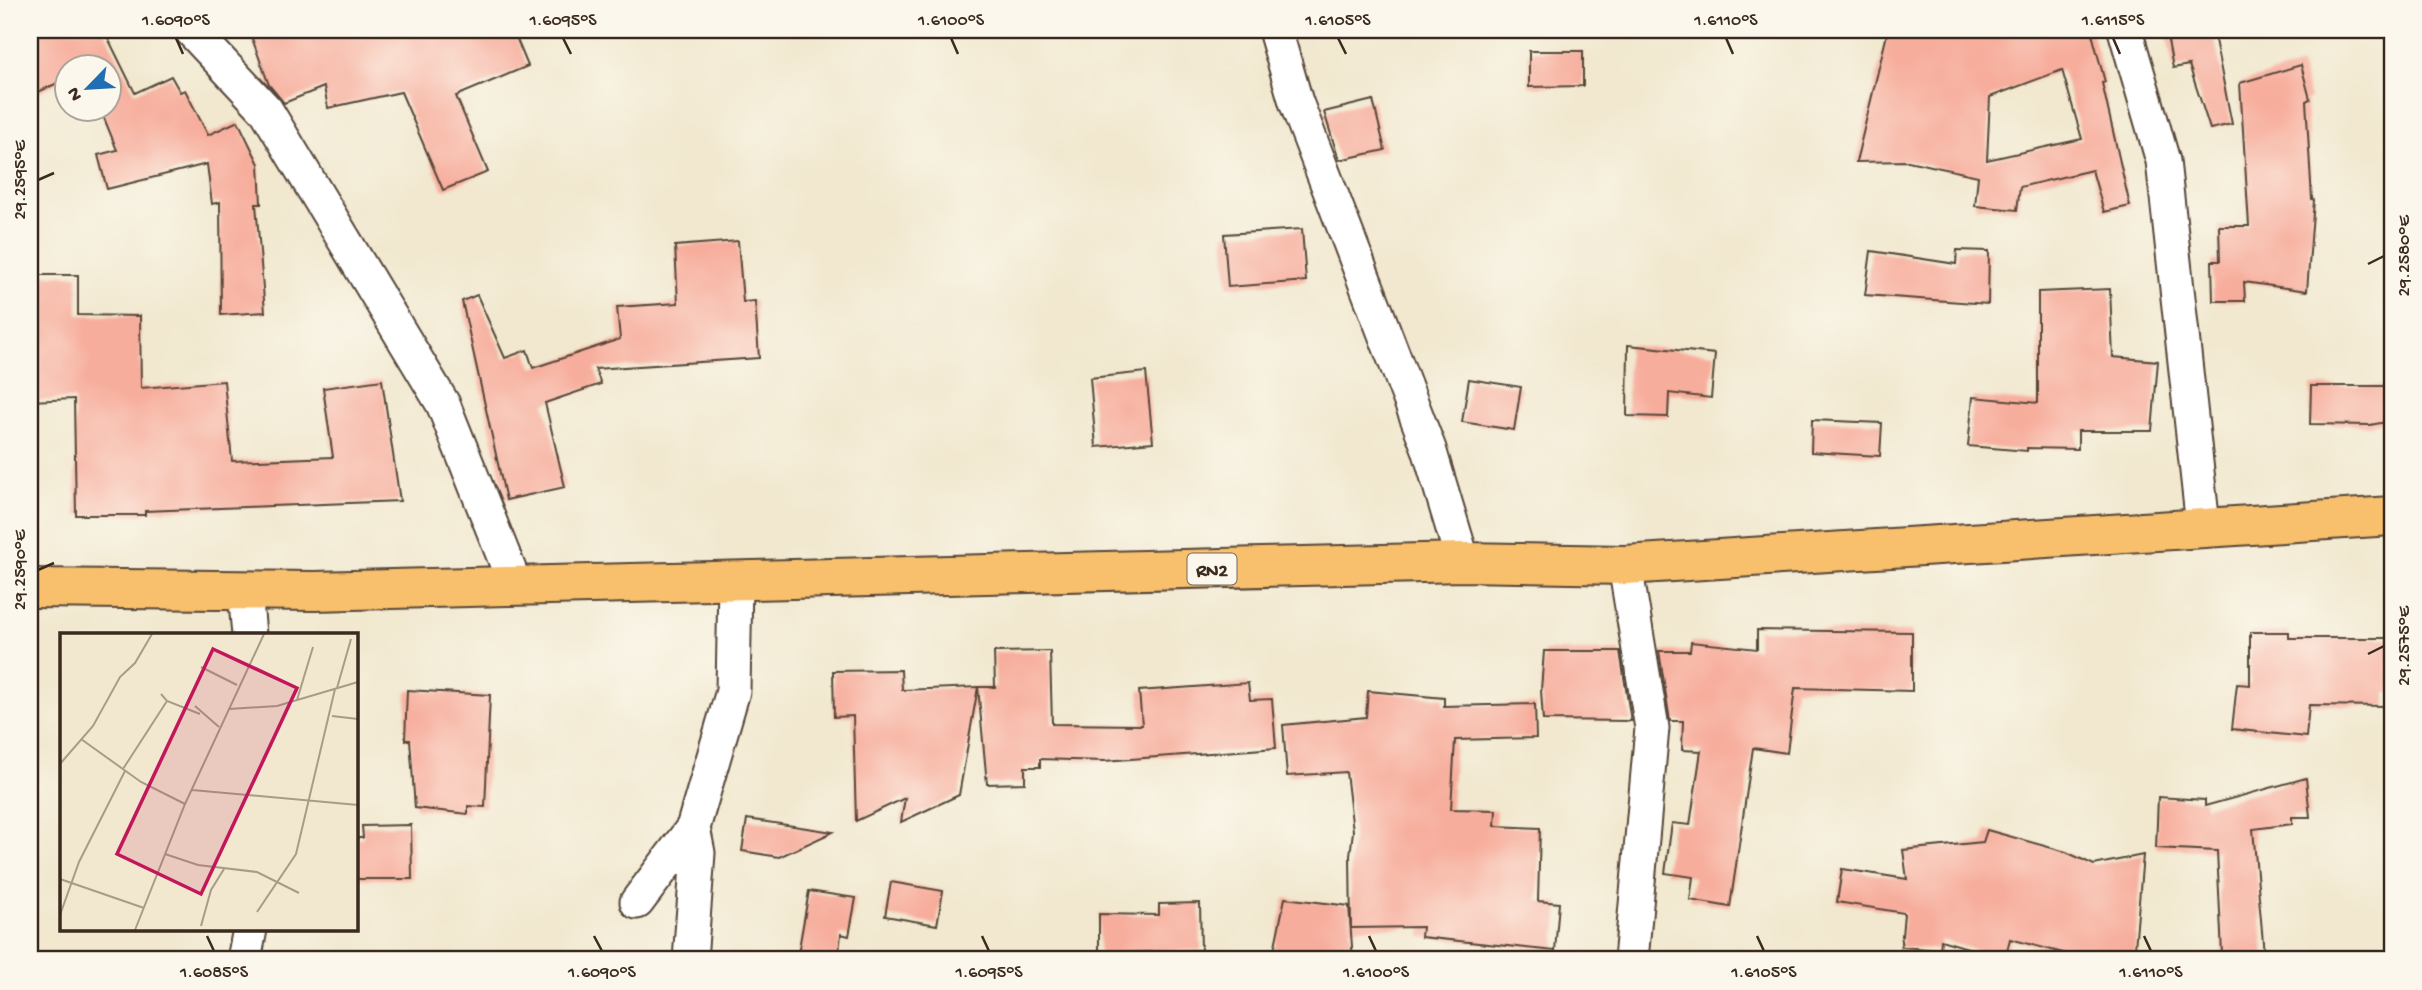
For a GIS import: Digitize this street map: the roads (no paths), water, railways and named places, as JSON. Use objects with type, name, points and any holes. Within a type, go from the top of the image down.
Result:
[{"type":"highway","name":"RN2","points":[[30,588],[245,591],[516,587],[1463,562],[1625,565],[2392,516]]},
{"type":"street","points":[[191,30],[266,110],[443,404],[516,587]]},
{"type":"street","points":[[1275,30],[1296,102],[1429,449],[1463,562]]},
{"type":"street","points":[[2125,30],[2163,161],[2203,526]]},
{"type":"street","points":[[1625,565],[1652,728],[1631,960]]},
{"type":"street","points":[[637,902],[693,828],[733,691],[735,581]]},
{"type":"street","points":[[245,591],[249,633]]},
{"type":"street","points":[[690,960],[698,853],[693,828]]},
{"type":"street","points":[[244,960],[250,930]]}]
